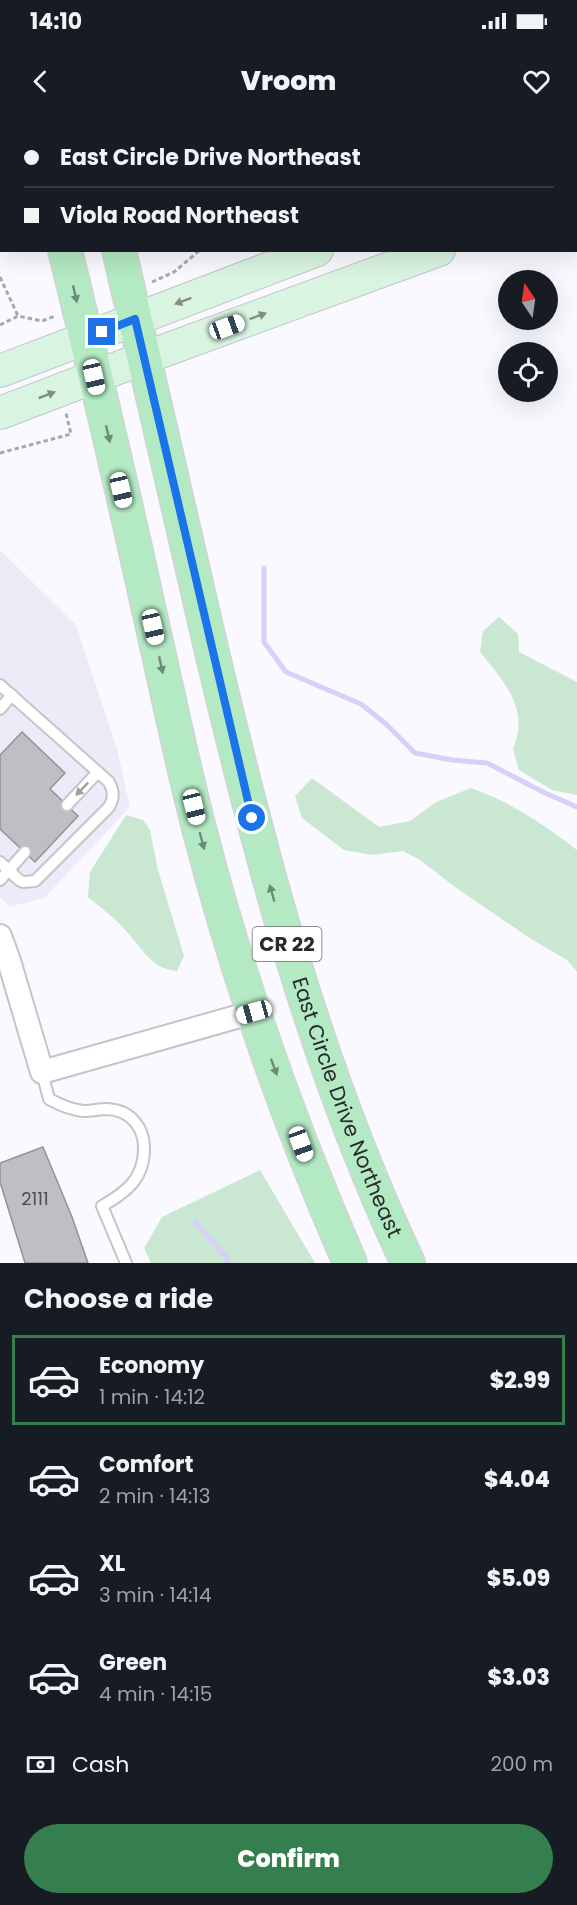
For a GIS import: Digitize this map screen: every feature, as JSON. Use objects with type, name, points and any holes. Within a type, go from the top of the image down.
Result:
[{"type":"main road","name":"CR 22","points":[[65,252],[199,830],[254,1012],[317,1188],[350,1263]]},
{"type":"main road","name":"East Circle Drive Northeast","points":[[119,252],[237,758],[282,927],[350,1129],[408,1263]]},
{"type":"main road","points":[[0,371],[312,252]]},
{"type":"main road","points":[[0,413],[434,252]]},
{"type":"street","points":[[0,936],[42,1072],[254,1012]]},
{"type":"lane","points":[[0,685],[109,782],[113,789],[113,799],[109,807],[35,881],[23,882],[0,862]]},
{"type":"lane","points":[[0,709],[12,696]]},
{"type":"lane","points":[[67,805],[98,772]]},
{"type":"lane","points":[[0,880],[25,852]]},
{"type":"lane","points":[[42,1072],[49,1099],[65,1107],[82,1111],[108,1109],[127,1114],[139,1124],[145,1145],[144,1161],[137,1179],[124,1193],[102,1206],[126,1263]]},
{"type":"path","points":[[160,279],[174,272],[198,252]]},
{"type":"path","points":[[0,277],[18,316]]},
{"type":"path","points":[[0,325],[18,316],[42,321]]},
{"type":"path","points":[[0,453],[70,434]]},
{"type":"shaded area","points":[[0,550],[76,625],[117,749],[130,807],[44,898],[9,907],[0,897]]},
{"type":"green space","points":[[499,617],[518,634],[519,652],[577,682],[577,795],[552,790],[519,770],[513,749],[518,721],[516,708],[512,696],[498,674],[480,652],[483,631]]},
{"type":"green space","points":[[312,778],[379,827],[410,821],[436,802],[471,788],[513,807],[565,841],[577,850],[577,972],[567,960],[531,939],[420,860],[403,851],[372,855],[344,850],[302,818],[295,796]]},
{"type":"green space","points":[[126,815],[143,820],[150,830],[158,870],[184,956],[177,971],[154,962],[118,923],[88,897],[90,872]]},
{"type":"green space","points":[[260,1170],[315,1263],[151,1263],[144,1248],[162,1217]]},
{"type":"building","points":[[22,732],[65,773],[50,789],[78,816],[35,862],[0,829],[0,755]]},
{"type":"building","points":[[43,1147],[88,1263],[25,1263],[0,1182],[0,1163]]},
{"type":"waterway","points":[[264,568],[264,642],[286,672],[361,704],[385,723],[415,753],[452,760],[487,763],[577,807]]},
{"type":"waterway","points":[[195,1222],[227,1258],[228,1263]]},
{"type":"route","points":[[102,332],[135,319],[252,818]]}]
